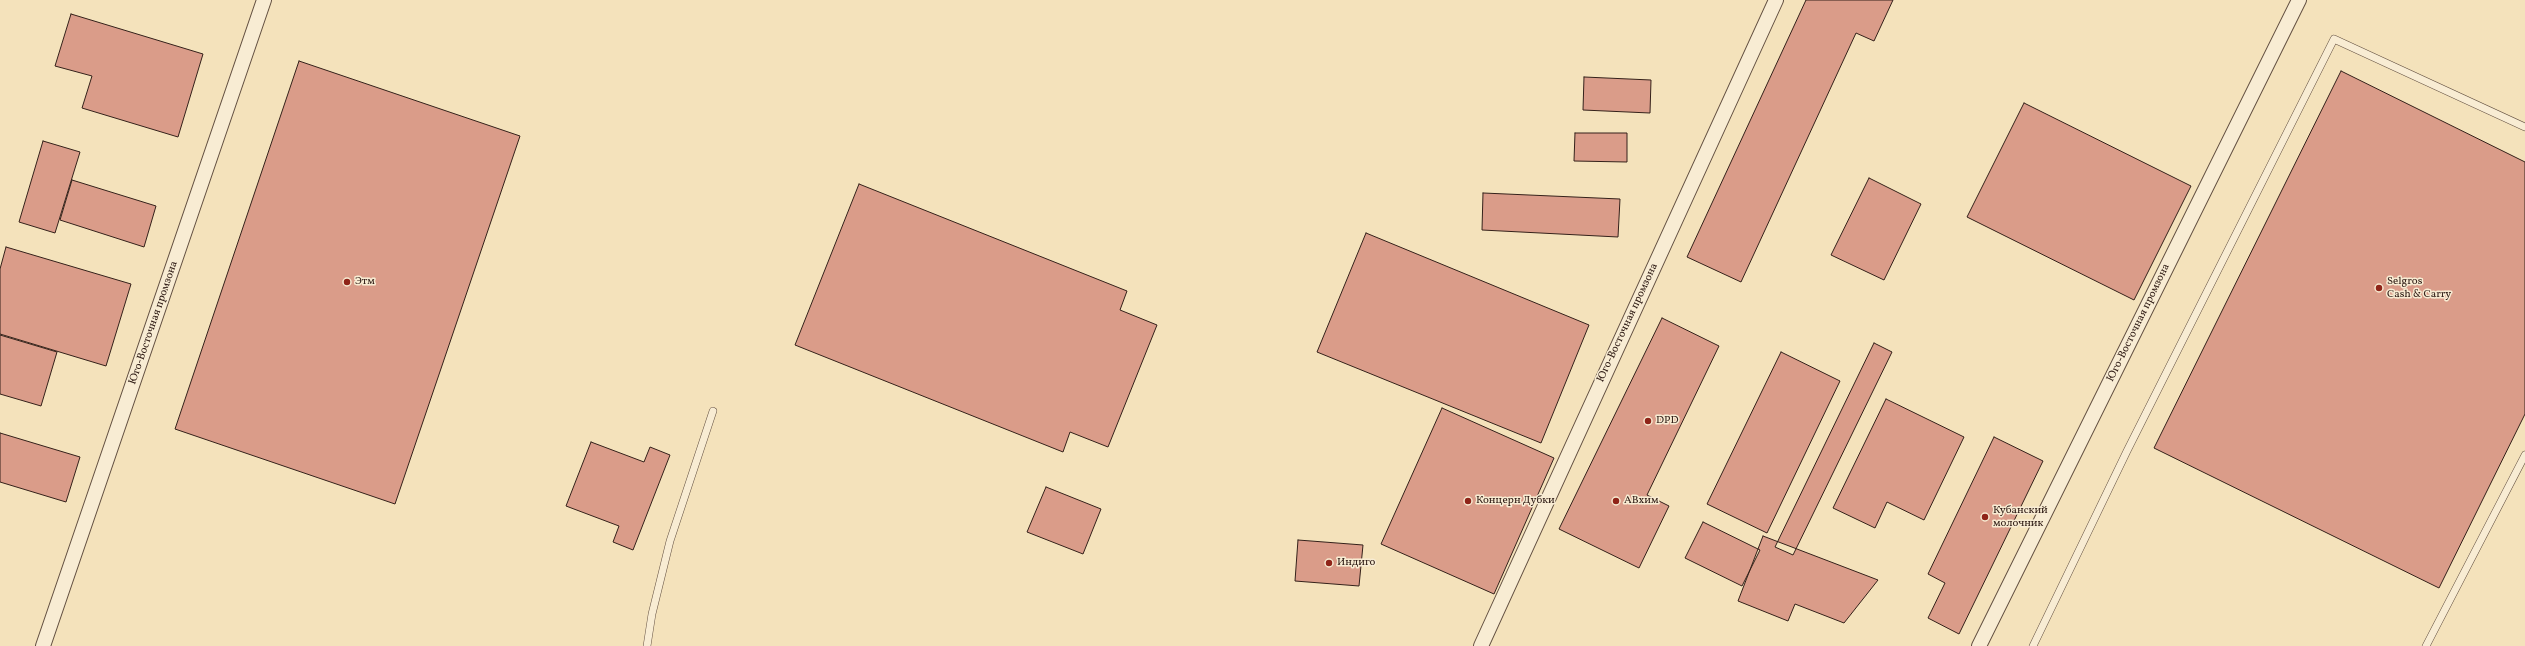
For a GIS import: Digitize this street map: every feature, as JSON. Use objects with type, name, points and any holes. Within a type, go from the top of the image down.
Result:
[{"type":"street","name":"Юго-Восточная промзона","points":[[43,646],[264,0]]},
{"type":"street","name":"Юго-Восточная промзона","points":[[1481,646],[1776,0]]},
{"type":"street","name":"Юго-Восточная промзона","points":[[1979,646],[2299,0]]},
{"type":"lane","points":[[2033,646],[2127,451],[2334,39],[2525,127]]},
{"type":"lane","points":[[647,646],[652,614],[670,540],[713,411]]},
{"type":"lane","points":[[2426,646],[2525,455]]},
{"type":"building","points":[[1806,0],[1893,0],[1874,41],[1856,33],[1741,282],[1687,257]]},
{"type":"building","points":[[71,14],[203,54],[178,137],[82,108],[92,76],[55,66]]},
{"type":"building","name":"Этм","points":[[299,61],[520,136],[395,504],[175,429]]},
{"type":"building","name":"Selgros Cash & Carry","points":[[2341,71],[2525,162],[2525,414],[2439,588],[2154,448]]},
{"type":"building","points":[[1584,77],[1651,80],[1650,113],[1583,110]]},
{"type":"building","points":[[2024,103],[2191,186],[2134,300],[1967,217]]},
{"type":"building","points":[[1575,133],[1627,133],[1627,162],[1574,161]]},
{"type":"building","points":[[43,141],[80,152],[55,233],[19,222]]},
{"type":"building","points":[[1869,178],[1921,204],[1884,280],[1831,255]]},
{"type":"building","points":[[72,180],[156,206],[144,247],[60,220]]},
{"type":"building","points":[[859,184],[1127,291],[1120,310],[1157,325],[1108,447],[1070,432],[1063,452],[795,345]]},
{"type":"building","points":[[1483,193],[1620,199],[1618,237],[1482,230]]},
{"type":"building","points":[[1366,233],[1589,325],[1541,443],[1317,352]]},
{"type":"building","points":[[6,247],[131,284],[106,366],[0,334],[0,269]]},
{"type":"building","name":"DPD","points":[[1662,318],[1719,346],[1647,495],[1669,506],[1639,568],[1559,529]]},
{"type":"building","points":[[0,335],[57,352],[41,406],[0,394]]},
{"type":"building","points":[[1874,343],[1892,352],[1793,555],[1775,547]]},
{"type":"building","points":[[1781,352],[1840,381],[1767,533],[1707,504]]},
{"type":"building","points":[[1886,399],[1964,437],[1924,520],[1887,502],[1875,528],[1833,508]]},
{"type":"building","name":"Концерн Дубки","points":[[1442,408],[1554,458],[1494,594],[1381,544]]},
{"type":"building","points":[[0,433],[80,457],[66,502],[0,482]]},
{"type":"building","name":"Кубанский молочник","points":[[1994,437],[2043,461],[1959,634],[1928,618],[1945,583],[1928,574]]},
{"type":"building","points":[[591,442],[644,462],[650,447],[670,455],[633,550],[613,542],[619,526],[566,506]]},
{"type":"building","points":[[1046,487],[1101,509],[1083,554],[1027,532]]},
{"type":"building","points":[[1703,522],[1760,550],[1742,586],[1685,558]]},
{"type":"building","points":[[1763,536],[1878,580],[1844,623],[1795,604],[1788,621],[1738,601]]},
{"type":"building","name":"Индиго","points":[[1298,540],[1363,545],[1359,586],[1295,581]]},
{"type":"place","name":"Этм","points":[[347,282]]},
{"type":"place","name":"Selgros Cash & Carry","points":[[2379,288]]},
{"type":"place","name":"DPD","points":[[1648,421]]},
{"type":"place","name":"Концерн Дубки","points":[[1468,501]]},
{"type":"place","name":"АВхим","points":[[1616,501]]},
{"type":"place","name":"Кубанский молочник","points":[[1985,517]]},
{"type":"place","name":"Индиго","points":[[1329,563]]}]
